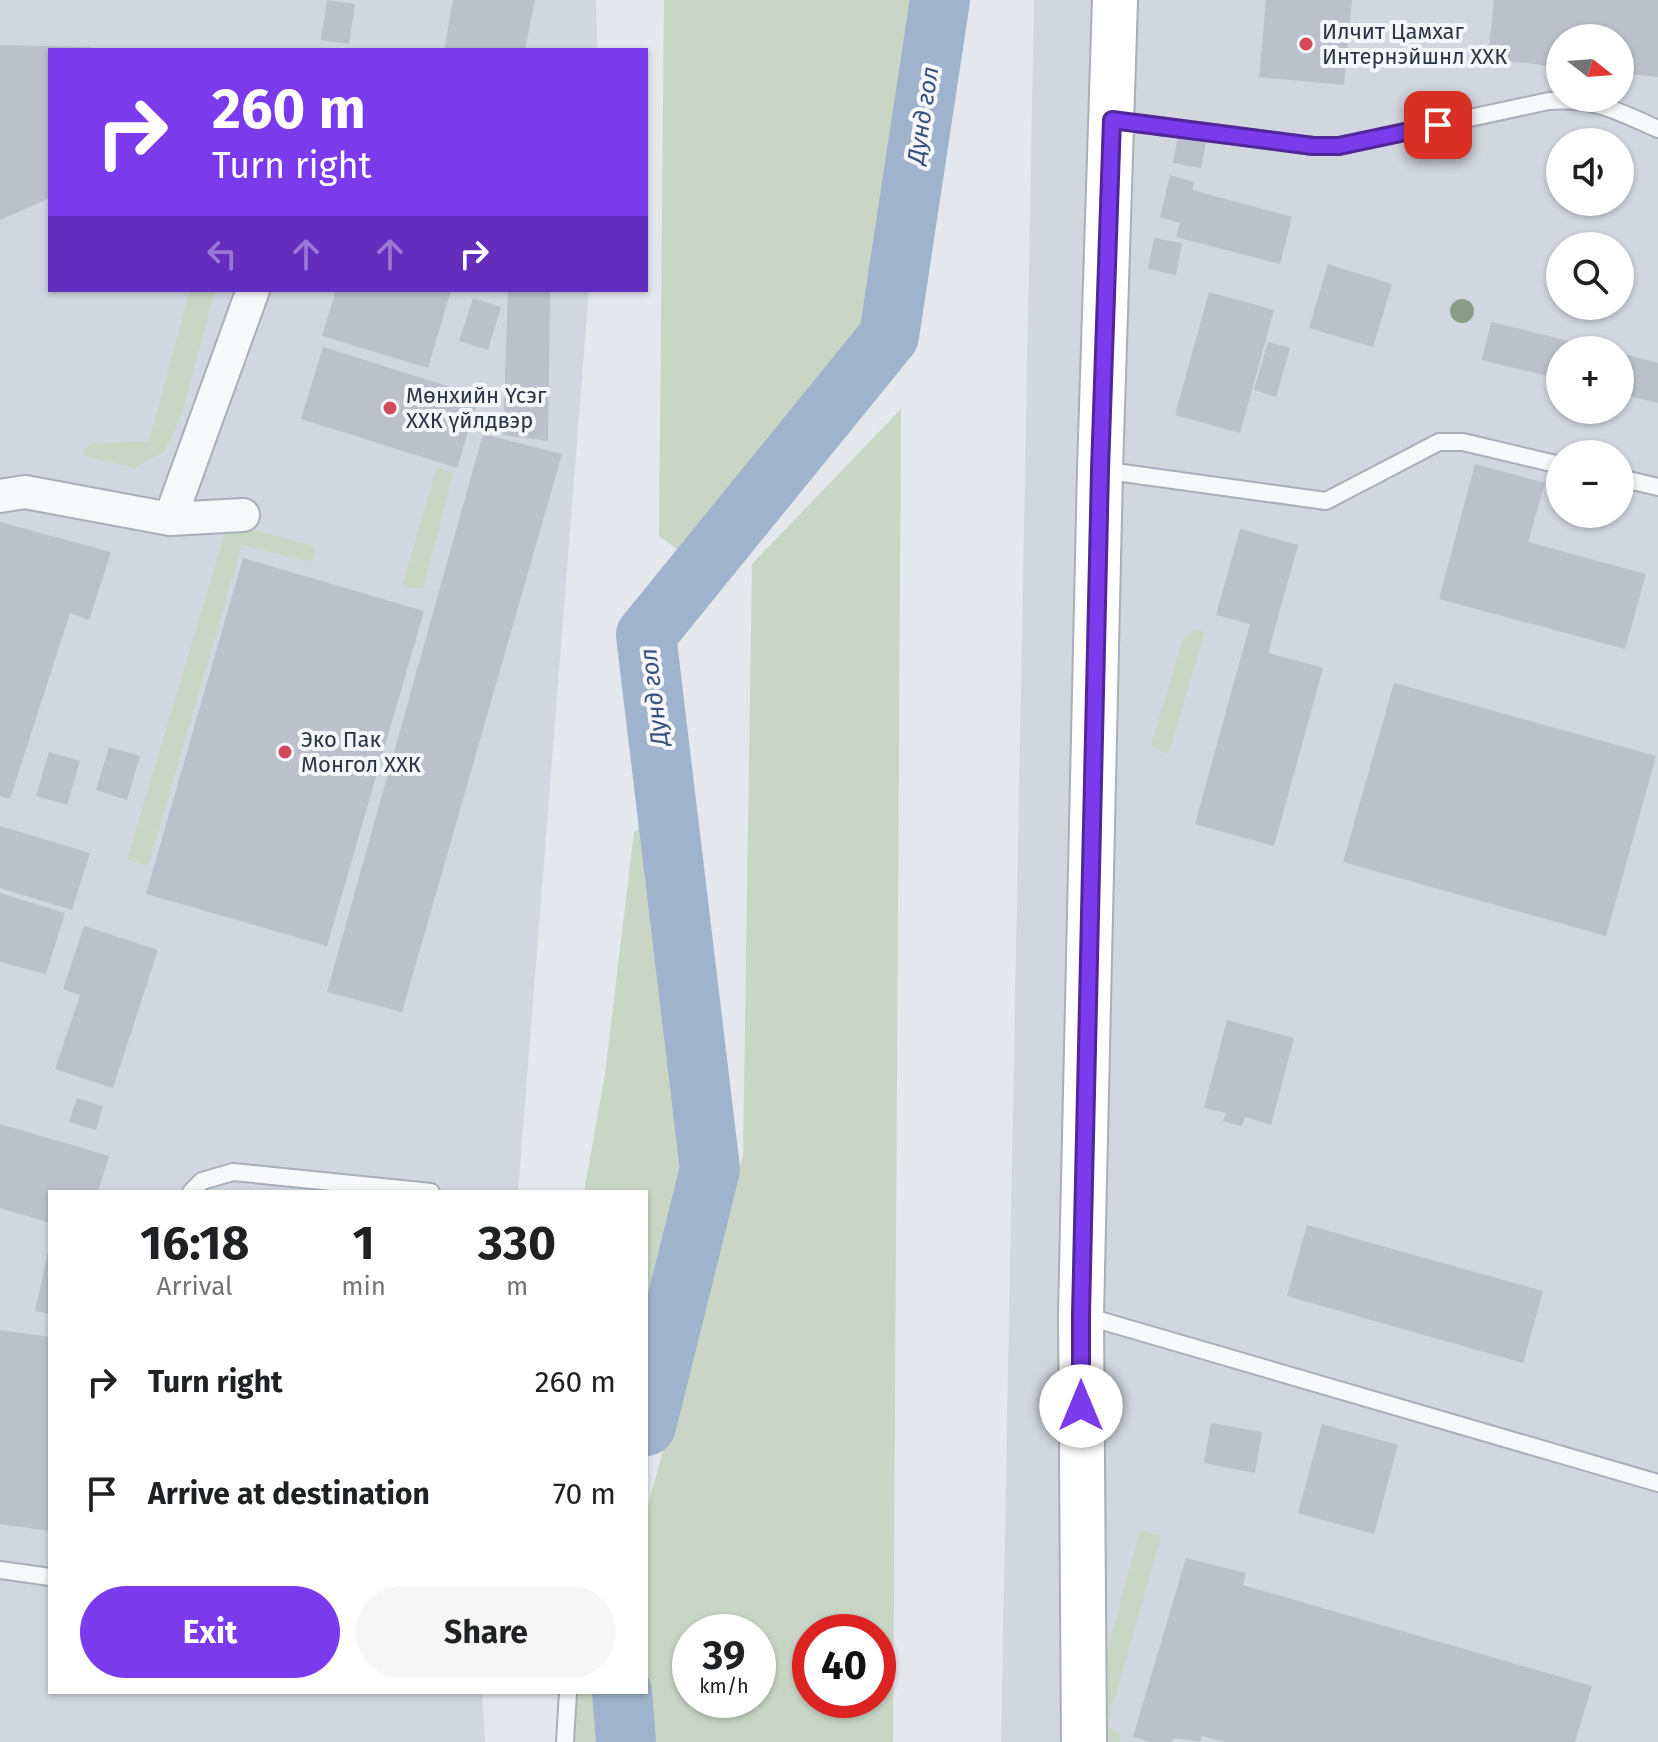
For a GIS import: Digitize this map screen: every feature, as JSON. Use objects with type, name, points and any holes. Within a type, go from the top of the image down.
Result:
[{"type":"street","points":[[1084,1742],[1081,1315],[1100,470],[1115,0]]},
{"type":"street","points":[[170,519],[252,292]]},
{"type":"street","points":[[0,496],[25,492],[170,519],[243,515]]},
{"type":"lane","points":[[1112,120],[1313,146],[1339,146],[1549,101],[1575,100],[1598,103],[1658,129]]},
{"type":"lane","points":[[1100,470],[1326,501],[1439,442],[1463,442],[1546,462]]},
{"type":"lane","points":[[1634,481],[1658,487]]},
{"type":"lane","points":[[193,1190],[202,1181],[233,1172],[411,1190]]},
{"type":"lane","points":[[1081,1315],[1658,1483]]},
{"type":"lane","points":[[0,1570],[48,1577]]},
{"type":"lane","points":[[565,1742],[568,1694]]},
{"type":"shaded area","points":[[0,0],[596,0],[597,48],[48,48],[48,292],[589,292],[518,1190],[48,1190],[48,1694],[482,1694],[485,1742],[0,1742]]},
{"type":"shaded area","points":[[1034,0],[1658,0],[1658,1742],[1001,1742]]},
{"type":"green space","points":[[664,0],[924,0],[872,335],[682,553],[659,536]]},
{"type":"green space","points":[[189,292],[214,292],[182,413],[165,451],[135,468],[81,455],[90,443],[149,442]]},
{"type":"green space","points":[[901,409],[894,1614],[792,1614],[792,1718],[893,1718],[893,1742],[639,1742],[635,1694],[648,1694],[648,1506],[743,1156],[752,564]]},
{"type":"green space","points":[[437,467],[453,473],[423,589],[402,587]]},
{"type":"green space","points":[[228,523],[316,547],[312,562],[242,545],[148,866],[127,860]]},
{"type":"green space","points":[[1193,630],[1205,631],[1168,755],[1151,746],[1183,639]]},
{"type":"green space","points":[[693,802],[701,1165],[648,1373],[648,1190],[584,1190],[605,1074],[634,832]]},
{"type":"green space","points":[[1140,1530],[1161,1536],[1107,1725],[1119,1734],[1120,1742],[1092,1742],[1085,1734]]},
{"type":"green space","points":[[566,1694],[613,1694],[616,1742],[568,1742]]},
{"type":"building","points":[[327,0],[355,4],[349,44],[321,40]]},
{"type":"building","points":[[453,0],[535,0],[525,48],[444,48]]},
{"type":"building","points":[[1266,0],[1352,0],[1344,85],[1259,77]]},
{"type":"building","points":[[1494,0],[1658,0],[1658,77],[1634,74],[1634,24],[1546,24],[1546,65],[1488,59]]},
{"type":"building","points":[[0,45],[91,47],[48,48],[48,199],[0,220]]},
{"type":"building","points":[[1179,131],[1207,137],[1201,168],[1173,163]]},
{"type":"building","points":[[1170,175],[1194,182],[1192,190],[1292,217],[1280,264],[1176,237],[1180,223],[1160,217]]},
{"type":"building","points":[[1154,238],[1182,243],[1176,275],[1148,269]]},
{"type":"building","points":[[1328,264],[1392,284],[1373,347],[1309,328]]},
{"type":"building","points":[[335,292],[450,292],[428,368],[322,336]]},
{"type":"building","points":[[508,292],[550,292],[548,441],[503,435]]},
{"type":"building","points":[[1209,292],[1274,310],[1240,433],[1175,415]]},
{"type":"building","points":[[473,298],[501,307],[488,350],[459,341]]},
{"type":"building","points":[[1491,322],[1549,336],[1546,336],[1546,376],[1482,360]]},
{"type":"building","points":[[1268,342],[1290,348],[1276,397],[1254,390]]},
{"type":"building","name":"Мөнхийн Үсэг ХХК үйлдвэр","points":[[323,347],[479,396],[457,468],[301,419]]},
{"type":"building","points":[[1634,357],[1658,363],[1658,403],[1634,397]]},
{"type":"building","points":[[483,434],[562,454],[402,1012],[327,992]]},
{"type":"building","points":[[1475,464],[1545,483],[1528,542],[1646,574],[1625,649],[1439,599]]},
{"type":"building","points":[[0,522],[111,552],[89,620],[70,613],[10,799],[0,796]]},
{"type":"building","points":[[1240,529],[1298,545],[1268,653],[1323,668],[1274,846],[1195,824],[1250,624],[1216,615]]},
{"type":"building","name":"Эко Пак Монгол ХХК","points":[[243,558],[424,611],[327,946],[146,894]]},
{"type":"building","points":[[1394,683],[1656,756],[1606,936],[1343,862]]},
{"type":"building","points":[[109,747],[140,756],[127,800],[96,790]]},
{"type":"building","points":[[49,752],[80,761],[67,805],[36,796]]},
{"type":"building","points":[[0,826],[90,853],[72,910],[0,888]]},
{"type":"building","points":[[0,893],[65,913],[46,974],[0,962]]},
{"type":"building","points":[[84,926],[158,950],[113,1088],[55,1069],[80,995],[63,989]]},
{"type":"building","points":[[1227,1020],[1294,1038],[1271,1125],[1245,1117],[1242,1126],[1223,1121],[1226,1113],[1204,1108]]},
{"type":"building","points":[[77,1098],[103,1106],[96,1130],[69,1122]]},
{"type":"building","points":[[0,1124],[109,1156],[99,1190],[48,1190],[48,1222],[0,1208]]},
{"type":"building","points":[[1307,1225],[1543,1291],[1523,1363],[1287,1296]]},
{"type":"building","points":[[48,1252],[48,1314],[35,1311]]},
{"type":"building","points":[[0,1330],[48,1337],[48,1531],[0,1524]]},
{"type":"building","points":[[1211,1423],[1262,1432],[1255,1473],[1204,1463]]},
{"type":"building","points":[[1322,1424],[1398,1445],[1374,1534],[1298,1513]]},
{"type":"building","points":[[1186,1558],[1246,1573],[1243,1585],[1592,1686],[1575,1742],[1224,1742],[1202,1736],[1200,1742],[1174,1738],[1172,1742],[1150,1742],[1133,1737]]},
{"type":"waterway","name":"Дунд гол","points":[[648,1418],[710,1169],[646,635],[889,336],[940,0]]},
{"type":"waterway","name":"Дунд гол","points":[[622,1694],[626,1742]]},
{"type":"place","name":"Илчит Цамхаг Интернэйшнл ХХК","points":[[1306,44]]},
{"type":"place","name":"Мөнхийн Үсэг ХХК үйлдвэр","points":[[390,408]]},
{"type":"place","name":"Эко Пак Монгол ХХК","points":[[285,752]]},
{"type":"route","points":[[1081,1406],[1100,470],[1112,120],[1313,146],[1339,146],[1438,125]]}]
